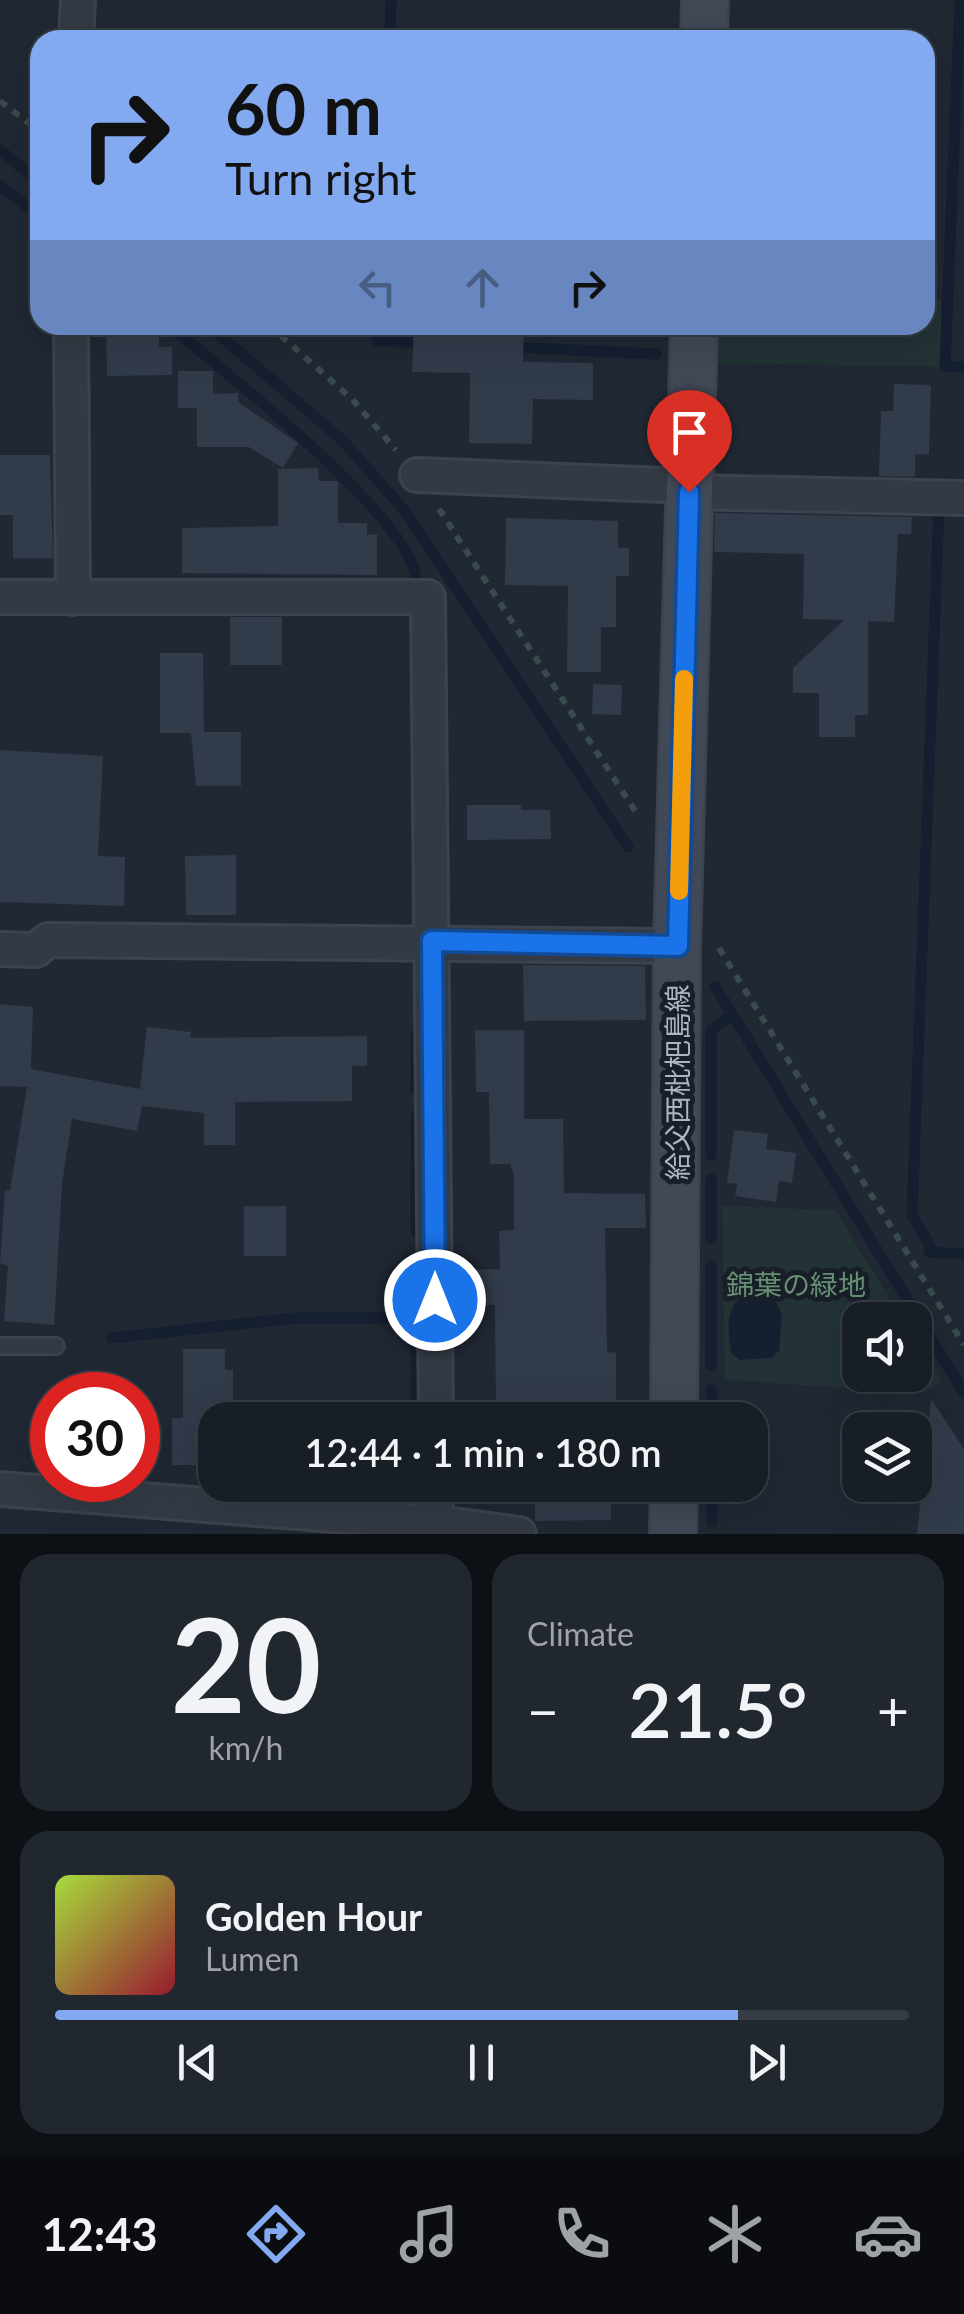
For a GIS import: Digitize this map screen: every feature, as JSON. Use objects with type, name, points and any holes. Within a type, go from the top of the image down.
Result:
[{"type":"main road","points":[[704,30],[705,0]]},
{"type":"main road","name":"給父西枇杷島線","points":[[674,1402],[679,884],[694,335]]},
{"type":"main road","points":[[673,1534],[674,1502]]},
{"type":"street","points":[[76,30],[78,0]]},
{"type":"street","points":[[71,335],[73,598]]},
{"type":"street","points":[[417,475],[964,498]]},
{"type":"street","points":[[0,598],[428,598],[436,1402]]},
{"type":"street","points":[[0,949],[36,950],[48,940],[678,946]]},
{"type":"street","points":[[0,1488],[518,1534]]},
{"type":"street","points":[[436,1502],[436,1529]]},
{"type":"lane","points":[[0,1346],[56,1346]]},
{"type":"path","points":[[0,102],[30,124]]},
{"type":"path","points":[[280,335],[352,399],[417,475],[648,831],[680,836]]},
{"type":"path","points":[[679,884],[964,1345]]},
{"type":"green space","points":[[935,300],[941,300],[941,367],[714,363],[715,335],[935,335]]},
{"type":"green space","name":"錦葉の緑地","points":[[722,1206],[835,1210],[892,1302],[842,1302],[842,1388],[725,1380]]},
{"type":"green space","name":"錦葉の緑地","points":[[932,1365],[941,1380],[932,1388]]},
{"type":"water","points":[[748,1293],[774,1298],[782,1315],[779,1351],[771,1358],[739,1360],[731,1353],[731,1311]]},
{"type":"building","points":[[106,335],[159,335],[159,347],[172,347],[172,375],[107,376]]},
{"type":"building","points":[[414,335],[524,335],[523,362],[593,363],[593,400],[533,399],[532,444],[469,443],[470,373],[412,372]]},
{"type":"building","points":[[178,371],[213,371],[213,394],[238,393],[238,402],[298,443],[283,468],[249,447],[197,447],[197,408],[178,408]]},
{"type":"building","points":[[894,384],[931,385],[929,454],[915,454],[915,477],[879,476],[881,411],[893,411]]},
{"type":"building","points":[[0,455],[50,455],[53,558],[13,558],[13,515],[0,515]]},
{"type":"building","points":[[318,468],[319,481],[338,481],[338,523],[367,523],[367,535],[377,534],[377,575],[182,573],[182,528],[278,526],[278,469]]},
{"type":"building","points":[[715,513],[912,517],[911,534],[898,534],[894,622],[868,621],[868,715],[855,715],[855,737],[819,737],[819,693],[793,693],[793,668],[844,620],[803,619],[804,554],[714,552]]},
{"type":"building","points":[[506,518],[618,521],[618,548],[629,548],[629,576],[616,576],[616,627],[601,627],[601,672],[567,672],[568,586],[505,585]]},
{"type":"building","points":[[230,617],[282,617],[282,665],[230,665]]},
{"type":"building","points":[[160,653],[203,653],[204,732],[241,732],[241,786],[196,786],[191,733],[160,733]]},
{"type":"building","points":[[593,684],[622,685],[621,715],[592,714]]},
{"type":"building","points":[[0,750],[103,756],[98,856],[125,857],[124,906],[0,902]]},
{"type":"building","points":[[467,805],[521,805],[521,810],[550,810],[551,839],[467,840]]},
{"type":"building","points":[[236,855],[236,915],[186,915],[185,856]]},
{"type":"building","points":[[523,965],[645,966],[646,1020],[524,1021]]},
{"type":"building","points":[[0,1004],[33,1007],[31,1069],[140,1089],[147,1027],[191,1032],[190,1038],[367,1036],[367,1066],[352,1066],[352,1101],[235,1102],[235,1145],[204,1145],[204,1113],[142,1106],[137,1131],[72,1119],[62,1184],[54,1325],[4,1321],[8,1266],[0,1263],[5,1190],[10,1190],[27,1087],[0,1086]]},
{"type":"building","points":[[475,1030],[524,1030],[524,1119],[563,1119],[564,1193],[645,1194],[646,1228],[605,1228],[607,1353],[616,1352],[616,1402],[496,1402],[495,1305],[455,1306],[455,1270],[500,1269],[499,1231],[514,1230],[514,1175],[510,1164],[490,1164],[489,1092],[476,1092]]},
{"type":"building","points":[[734,1130],[768,1134],[766,1149],[796,1153],[792,1183],[779,1181],[776,1202],[735,1196],[737,1184],[727,1183]]},
{"type":"building","points":[[244,1206],[286,1206],[286,1256],[244,1256]]},
{"type":"building","points":[[183,1349],[225,1349],[225,1370],[233,1370],[233,1402],[198,1402],[198,1465],[172,1465],[172,1418],[183,1418]]},
{"type":"building","points":[[931,1399],[964,1449],[964,1534],[917,1534],[920,1502],[932,1502]]},
{"type":"building","points":[[535,1502],[611,1502],[611,1520],[535,1521]]},
{"type":"waterway","points":[[390,30],[391,0]]},
{"type":"waterway","points":[[960,0],[945,366],[964,367]]},
{"type":"waterway","points":[[0,150],[30,174]]},
{"type":"waterway","points":[[0,185],[30,209]]},
{"type":"waterway","points":[[181,335],[351,485],[407,554],[416,581]]},
{"type":"waterway","points":[[220,335],[343,441],[405,511],[628,847]]},
{"type":"waterway","points":[[377,335],[377,341],[427,343]]},
{"type":"waterway","points":[[510,347],[656,354]]},
{"type":"waterway","points":[[934,1252],[912,1215],[939,506]]},
{"type":"waterway","points":[[715,986],[964,1392]]},
{"type":"waterway","points":[[711,1155],[711,1030],[732,1015]]},
{"type":"waterway","points":[[416,1035],[416,1090]]},
{"type":"waterway","points":[[416,1115],[416,1231]]},
{"type":"waterway","points":[[711,1179],[711,1238]]},
{"type":"waterway","points":[[929,1252],[964,1254]]},
{"type":"waterway","points":[[416,1262],[416,1402]]},
{"type":"waterway","points":[[711,1266],[711,1366]]},
{"type":"waterway","points":[[111,1338],[296,1318],[416,1318]]},
{"type":"waterway","points":[[711,1390],[711,1402]]},
{"type":"waterway","points":[[712,1502],[712,1521]]},
{"type":"slow traffic","points":[[679,891],[684,679]]},
{"type":"route","points":[[435,1300],[432,941],[678,946],[689,492]]}]
